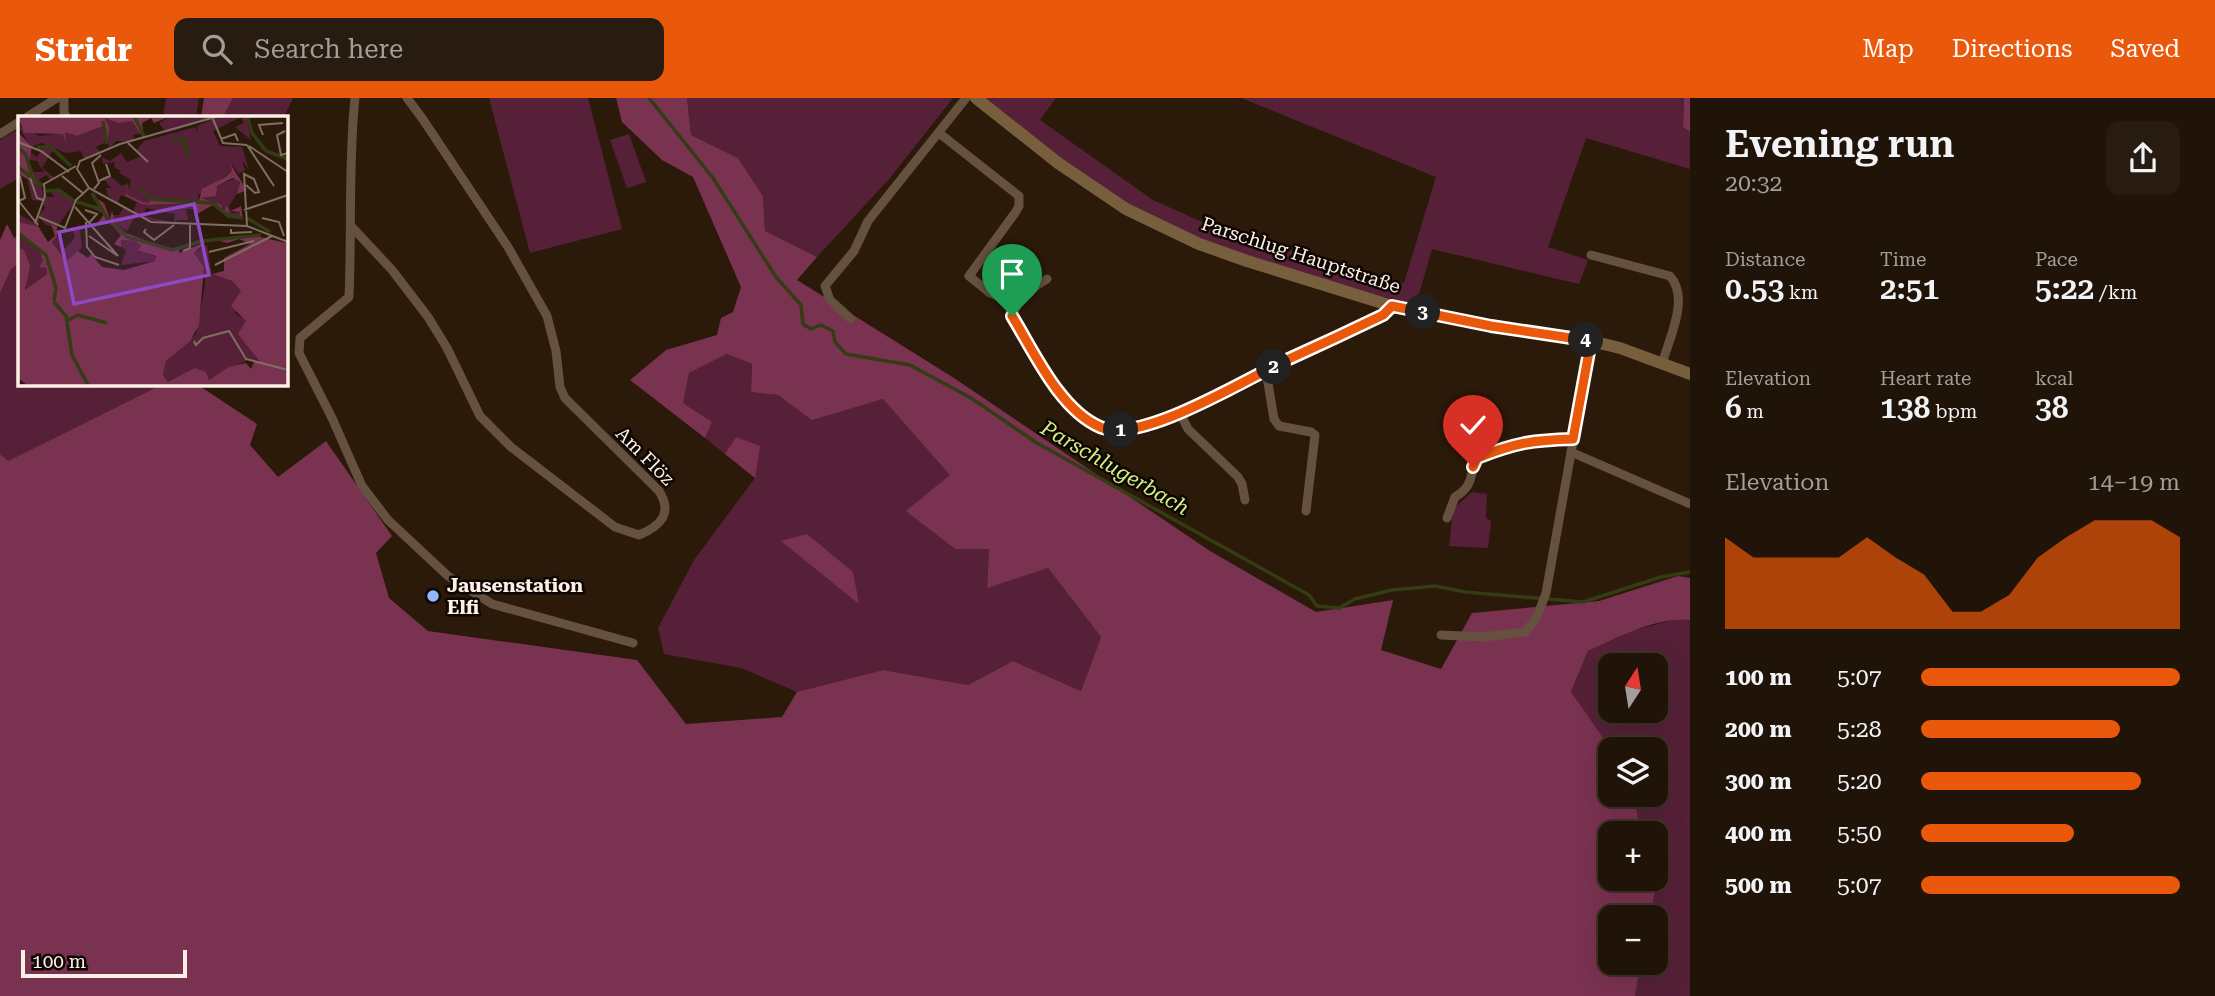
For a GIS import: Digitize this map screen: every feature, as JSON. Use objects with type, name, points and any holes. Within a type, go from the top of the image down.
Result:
[{"type":"main road","name":"Parschlug Hauptstraße","points":[[976,98],[1058,163],[1126,209],[1199,244],[1392,306],[1491,326],[1591,341],[1620,348],[1690,374]]},
{"type":"street","points":[[29,116],[57,98]]},
{"type":"street","points":[[64,98],[66,116]]},
{"type":"street","points":[[355,98],[349,190],[349,297],[300,338],[299,353],[362,486],[388,520],[449,576],[492,604],[633,643]]},
{"type":"street","name":"Am Flöz","points":[[351,226],[392,270],[428,317],[447,348],[480,416],[511,447],[615,527],[639,535],[652,530],[666,513],[666,502],[659,491],[565,398],[560,387],[556,351],[547,316],[508,247],[407,98]]},
{"type":"street","points":[[851,318],[830,300],[825,286],[854,251],[868,221],[966,98]]},
{"type":"street","points":[[0,134],[18,123]]},
{"type":"street","points":[[939,133],[1019,196],[1019,206],[1015,214],[969,276],[998,296],[1024,273]]},
{"type":"street","points":[[1591,255],[1670,276],[1676,282],[1679,308],[1662,364]]},
{"type":"street","points":[[1047,279],[1032,288],[1012,316],[1049,377],[1081,416],[1101,428],[1114,430],[1127,429],[1180,413],[1383,315],[1392,306]]},
{"type":"street","points":[[1441,635],[1484,637],[1525,632],[1536,617],[1544,597],[1591,341]]},
{"type":"street","points":[[1266,371],[1274,419],[1279,426],[1315,435],[1306,510]]},
{"type":"street","points":[[1180,413],[1188,429],[1238,477],[1245,500]]},
{"type":"street","points":[[1447,518],[1455,496],[1464,491],[1471,482],[1477,458],[1518,443],[1538,439],[1573,439]]},
{"type":"street","points":[[1571,452],[1690,504]]},
{"type":"shaded area","points":[[166,98],[199,98],[196,116],[163,116]]},
{"type":"shaded area","points":[[204,98],[233,98],[224,116],[201,116]]},
{"type":"shaded area","points":[[233,98],[293,98],[284,116],[224,116]]},
{"type":"shaded area","points":[[489,98],[588,98],[622,229],[530,253]]},
{"type":"shaded area","points":[[616,98],[687,98],[691,135],[738,158],[763,196],[765,231],[817,257],[797,280],[954,378],[1210,551],[1316,612],[1393,600],[1381,650],[1441,669],[1472,613],[1599,601],[1678,576],[1690,578],[1690,620],[1650,625],[1588,651],[1571,692],[1603,737],[1598,737],[1598,807],[1636,807],[1639,821],[1598,821],[1598,891],[1655,891],[1652,905],[1598,905],[1598,975],[1639,975],[1635,996],[0,996],[0,454],[8,461],[161,385],[198,385],[257,424],[250,445],[278,477],[326,441],[392,536],[376,553],[389,598],[428,631],[637,660],[686,724],[782,717],[797,692],[883,670],[968,685],[1013,661],[1081,691],[1101,637],[1048,568],[987,588],[989,549],[955,549],[906,511],[950,475],[883,399],[812,420],[778,395],[751,392],[752,364],[727,354],[689,373],[683,403],[712,422],[705,438],[630,380],[666,350],[717,335],[721,318],[733,312],[741,287],[693,177],[662,160],[622,122]]},
{"type":"shaded area","points":[[687,98],[953,98],[890,178],[817,257],[765,231],[763,196],[738,158],[691,135]]},
{"type":"shaded area","points":[[985,98],[1056,98],[1040,120],[1153,200],[1222,231],[1404,283],[1436,177],[1241,98],[1684,98],[1683,127],[1690,132],[1690,169],[1586,138],[1548,247],[1588,260],[1579,284],[1432,249],[1416,305],[1275,267],[1171,228],[1139,212],[1079,173]]},
{"type":"shaded area","points":[[1684,98],[1690,98],[1690,132],[1683,127]]},
{"type":"shaded area","points":[[18,130],[18,179],[0,189],[0,140]]},
{"type":"shaded area","points":[[629,134],[646,182],[627,188],[610,140]]},
{"type":"shaded area","points":[[7,224],[14,238],[18,236],[18,265],[11,269],[0,293],[0,240]]},
{"type":"shaded area","points":[[18,265],[18,385],[161,385],[8,461],[0,454],[0,293],[11,269]]},
{"type":"shaded area","points":[[727,354],[752,364],[751,392],[778,395],[812,419],[883,399],[951,475],[907,511],[955,549],[989,549],[987,587],[1048,568],[1101,637],[1081,691],[1013,661],[968,685],[883,670],[797,692],[741,668],[664,654],[658,628],[694,560],[755,478],[736,437],[725,454],[705,438],[712,422],[683,403],[689,373]]},
{"type":"shaded area","points":[[736,437],[760,446],[755,478],[725,454]]},
{"type":"shaded area","points":[[1472,492],[1487,494],[1486,518],[1491,521],[1488,548],[1449,546],[1453,509]]},
{"type":"shaded area","points":[[807,534],[853,572],[859,604],[781,541]]},
{"type":"shaded area","points":[[1676,619],[1690,620],[1690,996],[1635,996],[1639,975],[1668,975],[1668,905],[1652,905],[1655,891],[1668,891],[1668,821],[1639,821],[1636,807],[1668,807],[1668,737],[1602,737],[1571,693],[1588,651],[1635,630]]},
{"type":"waterway","name":"Parschlugerbach","points":[[649,98],[713,178],[776,277],[801,305],[803,324],[811,329],[821,325],[833,331],[835,342],[846,354],[910,365],[971,398],[1037,443],[1309,595],[1317,606],[1339,608],[1355,599],[1392,590],[1435,586],[1465,592],[1583,602],[1661,577],[1690,572]]},
{"type":"place","name":"Jausenstation Elfi","points":[[433,596]]},
{"type":"route","points":[[1012,316],[1067,401],[1081,416],[1101,428],[1114,430],[1153,423],[1180,413],[1383,315],[1392,306],[1491,326],[1591,341],[1573,439],[1538,439],[1518,443],[1477,458],[1473,467]]}]
